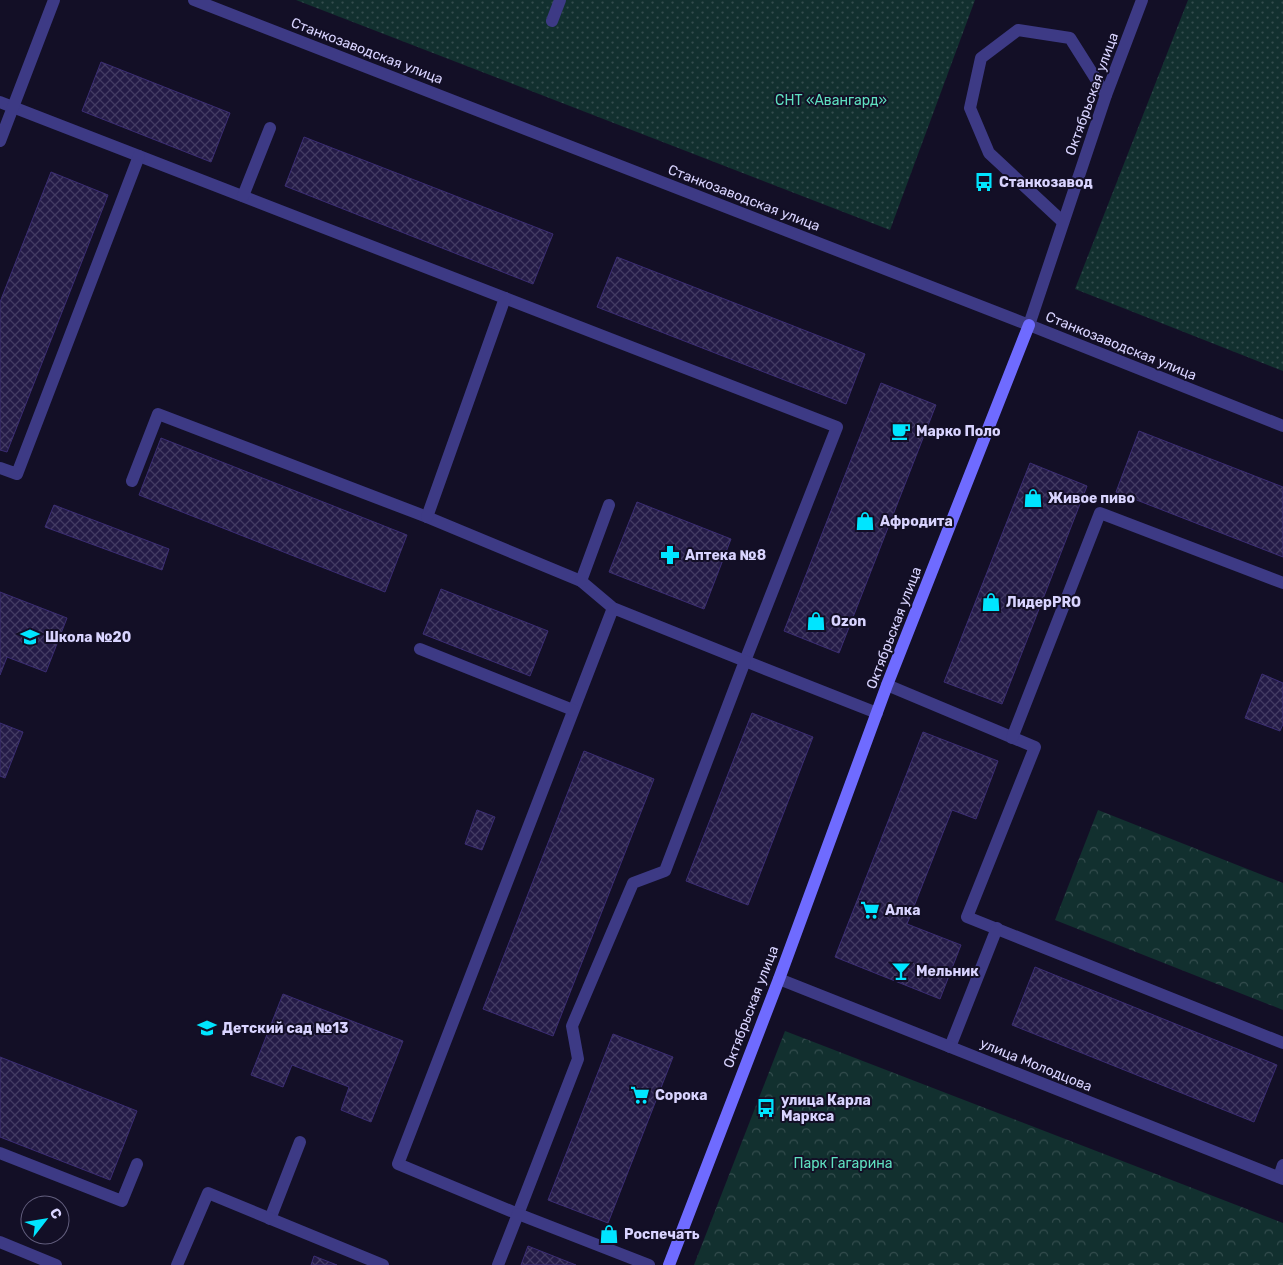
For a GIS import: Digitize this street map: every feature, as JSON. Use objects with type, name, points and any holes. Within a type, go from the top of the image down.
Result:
[{"type":"main road","name":"Октябрьская улица","points":[[669,1265],[887,685],[1029,325]]},
{"type":"street","points":[[0,141],[54,0]]},
{"type":"street","name":"Станкозаводская улица","points":[[194,0],[1029,325],[1283,426]]},
{"type":"street","points":[[552,21],[560,0]]},
{"type":"street","name":"Октябрьская улица","points":[[1029,325],[1106,95],[1142,0]]},
{"type":"street","points":[[1063,222],[989,153],[970,108],[981,58],[1018,30],[1070,38],[1106,95]]},
{"type":"street","points":[[0,102],[838,427],[745,661],[665,871],[633,883],[572,1026],[578,1058],[498,1265]]},
{"type":"street","points":[[243,196],[270,128]]},
{"type":"street","points":[[0,468],[17,474],[139,156]]},
{"type":"street","points":[[428,517],[505,298]]},
{"type":"street","points":[[132,482],[158,414],[428,517],[581,581],[613,608],[878,713]]},
{"type":"street","points":[[581,581],[609,505]]},
{"type":"street","points":[[1012,738],[1100,513],[1283,583]]},
{"type":"street","points":[[613,608],[398,1164],[518,1214],[649,1265]]},
{"type":"street","points":[[420,649],[573,710]]},
{"type":"street","points":[[887,685],[1035,747],[968,917],[1283,1043]]},
{"type":"street","points":[[950,1047],[997,928]]},
{"type":"street","name":"улица Молодцова","points":[[778,979],[1282,1174]]},
{"type":"street","points":[[270,1219],[300,1142]]},
{"type":"street","points":[[0,1153],[122,1201],[137,1164]]},
{"type":"street","points":[[178,1265],[208,1193],[383,1265]]},
{"type":"street","points":[[0,1242],[56,1265]]},
{"type":"green space","name":"СНТ «Авангард»","points":[[296,0],[975,0],[890,230]]},
{"type":"green space","points":[[1188,0],[1283,0],[1283,371],[1075,289]]},
{"type":"green space","points":[[1098,810],[1283,883],[1283,1010],[1055,920]]},
{"type":"green space","name":"Парк Гагарина","points":[[785,1031],[1283,1223],[1283,1265],[694,1265]]},
{"type":"building","points":[[101,62],[230,113],[211,162],[82,111]]},
{"type":"building","points":[[304,137],[553,234],[533,284],[285,186]]},
{"type":"building","points":[[51,172],[108,195],[7,452],[0,450],[0,302]]},
{"type":"building","points":[[617,257],[865,354],[846,404],[597,307]]},
{"type":"building","points":[[881,383],[936,405],[839,653],[784,631]]},
{"type":"building","points":[[1139,431],[1283,487],[1283,557],[1116,492]]},
{"type":"building","points":[[161,438],[407,535],[385,592],[139,495]]},
{"type":"building","points":[[1030,463],[1087,486],[1002,704],[944,682]]},
{"type":"building","name":"Аптека №8","points":[[637,502],[731,539],[704,609],[609,572]]},
{"type":"building","points":[[54,505],[169,549],[162,570],[45,527]]},
{"type":"building","points":[[441,589],[548,631],[530,676],[423,634]]},
{"type":"building","name":"Школа №20","points":[[0,592],[67,618],[46,672],[7,657],[0,675]]},
{"type":"building","points":[[1262,674],[1283,683],[1283,724],[1280,731],[1245,718]]},
{"type":"building","points":[[752,713],[813,737],[748,905],[686,881]]},
{"type":"building","points":[[0,723],[23,732],[5,778],[0,776]]},
{"type":"building","points":[[923,732],[998,761],[976,819],[952,810],[907,924],[961,945],[940,999],[835,957]]},
{"type":"building","points":[[584,751],[654,779],[553,1036],[483,1009]]},
{"type":"building","points":[[477,810],[495,817],[482,850],[465,844]]},
{"type":"building","points":[[1035,967],[1277,1065],[1254,1122],[1012,1025]]},
{"type":"building","points":[[283,994],[403,1041],[371,1122],[341,1110],[349,1087],[292,1065],[283,1087],[251,1075]]},
{"type":"building","points":[[613,1034],[673,1057],[608,1223],[548,1200]]},
{"type":"building","points":[[0,1057],[137,1111],[110,1180],[0,1137]]},
{"type":"building","points":[[528,1246],[576,1265],[521,1265]]},
{"type":"building","points":[[314,1256],[337,1265],[311,1265]]},
{"type":"place","name":"Станкозавод","points":[[984,182]]},
{"type":"place","name":"Марко Поло","points":[[901,431]]},
{"type":"place","name":"Живое пиво","points":[[1033,498]]},
{"type":"place","name":"Афродита","points":[[865,521]]},
{"type":"place","name":"Аптека №8","points":[[670,555]]},
{"type":"place","name":"ЛидерPRO","points":[[991,602]]},
{"type":"place","name":"Ozon","points":[[816,621]]},
{"type":"place","name":"Школа №20","points":[[30,637]]},
{"type":"place","name":"Алка","points":[[870,910]]},
{"type":"place","name":"Мельник","points":[[901,971]]},
{"type":"place","name":"Детский сад №13","points":[[207,1028]]},
{"type":"place","name":"Сорока","points":[[640,1095]]},
{"type":"place","name":"улица Карла Маркса","points":[[766,1108]]},
{"type":"place","name":"Роспечать","points":[[609,1234]]}]
